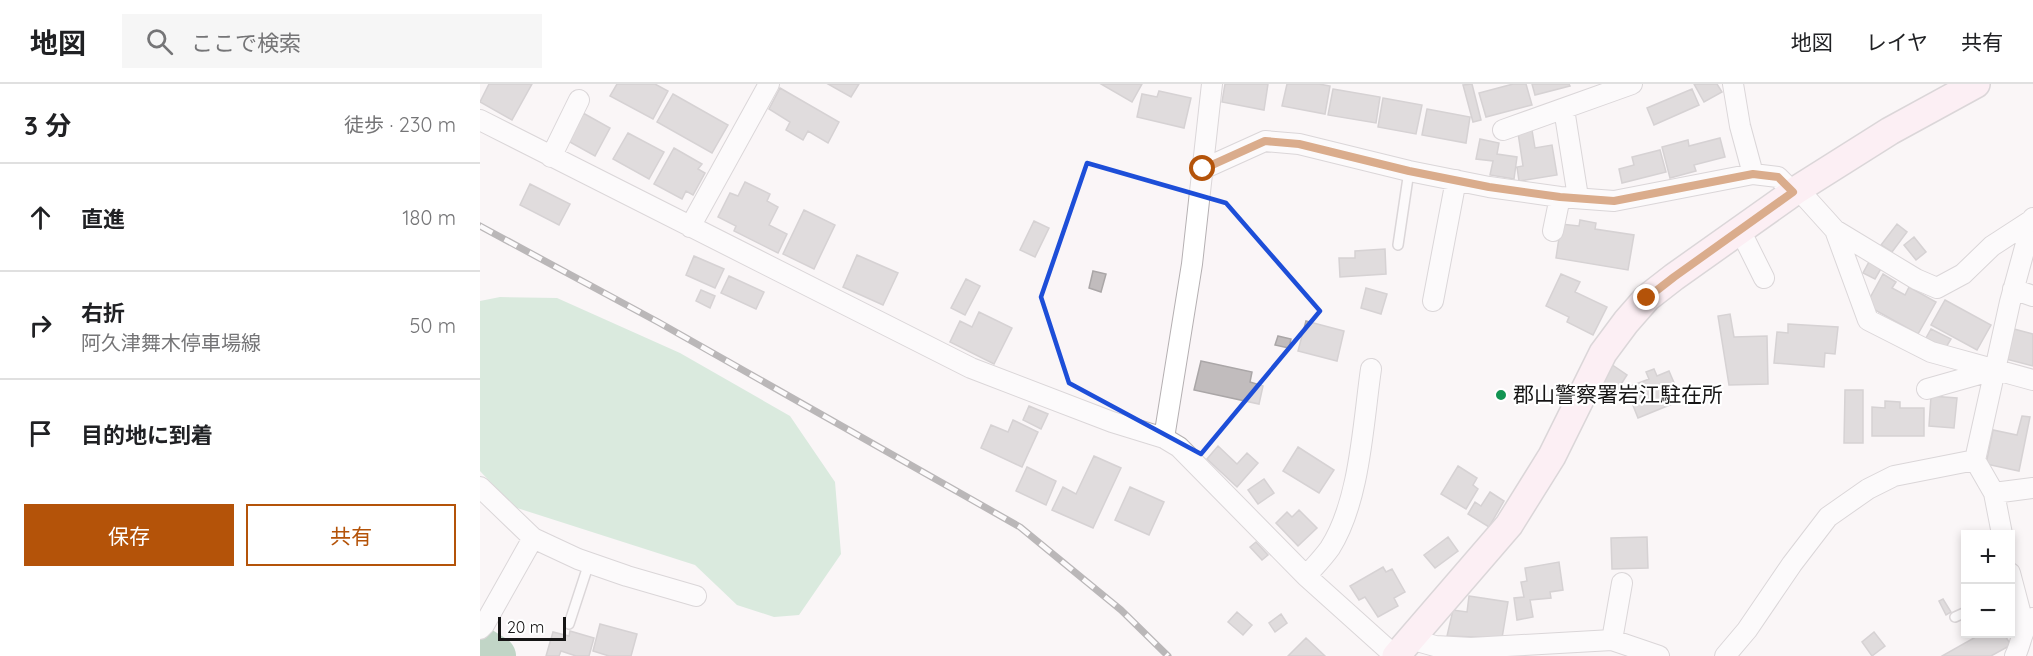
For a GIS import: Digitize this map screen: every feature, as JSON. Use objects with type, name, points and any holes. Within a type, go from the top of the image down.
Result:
[{"type":"main road","points":[[1400,650],[1509,525],[1552,456],[1604,353],[1626,322],[1656,291],[1795,190],[1890,131],[1976,84]]},
{"type":"street","points":[[690,227],[769,84]]},
{"type":"street","points":[[1164,438],[1192,264],[1212,84]]},
{"type":"street","points":[[1503,130],[1632,84]]},
{"type":"street","points":[[1733,84],[1740,126],[1753,174]]},
{"type":"street","points":[[550,157],[579,100]]},
{"type":"street","points":[[1553,231],[1569,197],[1564,109]]},
{"type":"street","points":[[480,120],[971,368],[1112,422],[1164,438],[1179,447],[1306,576],[1400,650],[1435,646],[1471,648],[1612,640],[1659,656]]},
{"type":"street","points":[[1203,169],[1265,141],[1299,144],[1409,171],[1489,187],[1614,201],[1753,174],[1778,177],[1795,190],[1835,230],[1916,279],[1937,288],[1963,274],[1992,246],[2033,219]]},
{"type":"street","points":[[1433,301],[1456,180]]},
{"type":"street","points":[[2001,530],[1994,493],[1975,459],[2013,290],[2033,219]]},
{"type":"street","points":[[1740,230],[1764,279]]},
{"type":"street","points":[[1835,230],[1868,320],[1931,352],[2033,380]]},
{"type":"street","points":[[2013,290],[2033,296]]},
{"type":"street","points":[[1306,576],[1330,548],[1347,511],[1359,455],[1371,369]]},
{"type":"street","points":[[1927,389],[1994,370]]},
{"type":"street","points":[[1725,656],[1747,630],[1792,564],[1828,517],[1868,489],[1894,476],[1975,459]]},
{"type":"street","points":[[480,487],[533,538],[627,576],[696,596]]},
{"type":"street","points":[[1994,493],[2033,488]]},
{"type":"street","points":[[482,627],[533,538]]},
{"type":"street","points":[[1612,640],[1622,584]]},
{"type":"street","points":[[2013,584],[2029,621],[2016,656]]},
{"type":"lane","points":[[1398,245],[1409,171]]},
{"type":"lane","points":[[569,624],[589,562]]},
{"type":"lane","points":[[1955,617],[1961,614]]},
{"type":"highlighted area","points":[[1087,163],[1226,203],[1320,311],[1201,454],[1069,383],[1041,297]]},
{"type":"green space","points":[[500,297],[557,298],[680,353],[790,416],[835,482],[841,554],[799,615],[774,617],[737,605],[695,565],[514,507],[480,471],[480,301]]},
{"type":"building","points":[[489,84],[532,84],[512,120],[480,102]]},
{"type":"building","points":[[617,84],[655,84],[668,91],[653,119],[610,96]]},
{"type":"building","points":[[828,84],[859,84],[851,97]]},
{"type":"building","points":[[1101,84],[1142,84],[1132,102]]},
{"type":"building","points":[[1225,84],[1268,84],[1264,110],[1222,102]]},
{"type":"building","points":[[1287,84],[1330,86],[1325,114],[1282,106]]},
{"type":"building","points":[[1472,84],[1481,120],[1473,122],[1463,85]]},
{"type":"building","points":[[1513,84],[1526,84],[1532,105],[1486,117],[1479,93]]},
{"type":"building","points":[[1532,84],[1569,84],[1570,86],[1535,95]]},
{"type":"building","points":[[1694,84],[1717,84],[1722,92],[1704,102]]},
{"type":"building","points":[[780,88],[839,122],[828,143],[808,131],[803,140],[786,130],[790,122],[769,109]]},
{"type":"building","points":[[1333,89],[1380,97],[1376,123],[1328,115]]},
{"type":"building","points":[[1692,89],[1699,105],[1654,125],[1647,108]]},
{"type":"building","points":[[1159,91],[1191,98],[1184,128],[1137,117],[1142,94],[1157,97]]},
{"type":"building","points":[[673,94],[728,125],[712,153],[657,122]]},
{"type":"building","points":[[1383,98],[1422,105],[1416,134],[1378,127]]},
{"type":"building","points":[[1427,109],[1470,117],[1466,143],[1422,135]]},
{"type":"building","points":[[583,113],[610,128],[595,156],[568,141]]},
{"type":"building","points":[[1532,130],[1535,148],[1552,145],[1557,175],[1519,181],[1517,167],[1523,166],[1518,133]]},
{"type":"building","points":[[628,133],[664,152],[649,179],[613,159]]},
{"type":"building","points":[[1720,138],[1725,157],[1694,165],[1696,171],[1670,178],[1662,147],[1688,140],[1689,146]]},
{"type":"building","points":[[1480,139],[1499,143],[1497,154],[1517,157],[1514,179],[1490,175],[1493,161],[1476,159]]},
{"type":"building","points":[[674,148],[702,164],[698,169],[705,173],[693,195],[686,191],[682,199],[654,184]]},
{"type":"building","points":[[1660,150],[1666,172],[1622,183],[1619,169],[1634,165],[1632,157]]},
{"type":"building","points":[[745,182],[770,194],[767,201],[778,207],[769,225],[787,234],[778,253],[734,231],[736,226],[718,217],[730,193],[738,196]]},
{"type":"building","points":[[530,184],[570,204],[559,225],[520,205]]},
{"type":"building","points":[[804,210],[835,225],[814,269],[783,254]]},
{"type":"building","points":[[1580,220],[1596,223],[1595,229],[1634,235],[1628,270],[1556,258],[1561,224],[1579,226]]},
{"type":"building","points":[[1034,221],[1049,228],[1035,257],[1020,250]]},
{"type":"building","points":[[1897,224],[1907,232],[1892,252],[1881,245]]},
{"type":"building","points":[[1914,237],[1926,252],[1916,260],[1904,245]]},
{"type":"building","points":[[1385,249],[1386,274],[1340,277],[1339,258],[1355,258],[1355,251]]},
{"type":"building","points":[[857,255],[898,273],[883,305],[843,287]]},
{"type":"building","points":[[694,256],[724,269],[715,288],[686,275]]},
{"type":"building","points":[[1870,260],[1882,267],[1875,279],[1863,273]]},
{"type":"building","points":[[1093,271],[1106,274],[1101,292],[1089,288]]},
{"type":"building","points":[[1561,274],[1580,282],[1575,292],[1607,307],[1593,335],[1567,322],[1569,317],[1546,306]]},
{"type":"building","points":[[1883,274],[1896,282],[1892,288],[1905,295],[1909,287],[1936,302],[1918,334],[1866,305]]},
{"type":"building","points":[[729,276],[764,292],[756,309],[721,293]]},
{"type":"building","points":[[966,279],[980,286],[965,315],[951,308]]},
{"type":"building","points":[[1366,288],[1387,294],[1381,314],[1361,308]]},
{"type":"building","points":[[701,290],[715,296],[710,308],[696,301]]},
{"type":"building","points":[[1945,300],[1991,325],[1977,350],[1931,325]]},
{"type":"building","points":[[979,312],[1012,328],[994,364],[950,342],[960,321],[972,327]]},
{"type":"building","points":[[1730,314],[1734,337],[1767,336],[1768,384],[1729,385],[1718,316]]},
{"type":"building","points":[[1306,321],[1344,331],[1337,361],[1298,351]]},
{"type":"building","points":[[1788,324],[1838,327],[1835,354],[1825,353],[1824,367],[1774,363],[1777,332],[1788,333]]},
{"type":"building","points":[[1931,329],[1951,339],[1945,349],[1926,338]]},
{"type":"building","points":[[2014,329],[2033,334],[2033,366],[2006,359]]},
{"type":"building","points":[[1278,336],[1291,339],[1289,348],[1275,345]]},
{"type":"building","points":[[1201,361],[1252,372],[1250,382],[1263,386],[1259,404],[1194,390]]},
{"type":"building","points":[[1611,364],[1627,375],[1611,400],[1595,389]]},
{"type":"building","points":[[1654,369],[1657,376],[1669,371],[1678,392],[1668,396],[1672,404],[1638,418],[1626,388],[1649,379],[1646,372]]},
{"type":"building","points":[[1845,390],[1863,390],[1863,443],[1844,443]]},
{"type":"building","points":[[1931,396],[1957,398],[1954,428],[1929,426]]},
{"type":"building","points":[[1885,401],[1900,402],[1900,408],[1924,408],[1924,436],[1872,436],[1872,407],[1885,408]]},
{"type":"building","points":[[1029,406],[1048,414],[1041,429],[1023,420]]},
{"type":"building","points":[[2022,416],[2030,417],[2019,471],[1986,464],[1993,430],[2017,435]]},
{"type":"building","points":[[1013,420],[1038,432],[1022,467],[981,448],[991,425],[1008,432]]},
{"type":"building","points":[[1218,446],[1237,464],[1247,453],[1258,463],[1237,487],[1207,459]]},
{"type":"building","points":[[1298,447],[1334,470],[1319,493],[1283,471]]},
{"type":"building","points":[[1094,456],[1121,468],[1093,528],[1052,510],[1063,487],[1076,494]]},
{"type":"building","points":[[1458,466],[1477,478],[1473,485],[1478,489],[1466,509],[1441,494]]},
{"type":"building","points":[[1027,467],[1056,481],[1046,505],[1016,491]]},
{"type":"building","points":[[1264,479],[1274,493],[1258,504],[1248,490]]},
{"type":"building","points":[[1130,487],[1164,502],[1149,535],[1115,520]]},
{"type":"building","points":[[1490,492],[1504,501],[1489,527],[1468,514],[1475,502],[1481,506]]},
{"type":"building","points":[[1299,510],[1317,528],[1298,546],[1276,523],[1287,512],[1292,517]]},
{"type":"building","points":[[1448,537],[1458,551],[1435,568],[1424,555]]},
{"type":"building","points":[[1647,537],[1648,568],[1612,569],[1611,538]]},
{"type":"building","points":[[1256,542],[1268,555],[1262,560],[1250,547]]},
{"type":"building","points":[[1559,562],[1563,590],[1550,592],[1551,598],[1530,600],[1533,617],[1517,620],[1514,598],[1524,597],[1521,582],[1527,581],[1525,568]]},
{"type":"building","points":[[1383,567],[1386,572],[1392,569],[1405,592],[1394,598],[1398,606],[1378,617],[1365,597],[1359,600],[1350,586]]},
{"type":"building","points":[[1469,596],[1508,602],[1502,638],[1447,636],[1453,610],[1467,612]]},
{"type":"building","points":[[1943,599],[1951,612],[1946,615],[1939,601]]},
{"type":"building","points":[[1237,612],[1252,625],[1243,635],[1228,622]]},
{"type":"building","points":[[1281,614],[1287,623],[1275,632],[1269,623]]},
{"type":"building","points":[[600,624],[637,634],[631,656],[609,656],[593,651]]},
{"type":"building","points":[[570,631],[594,638],[589,656],[576,656],[561,651],[559,656],[546,656],[553,632],[569,636]]},
{"type":"building","points":[[1874,632],[1885,646],[1872,656],[1862,642]]},
{"type":"building","points":[[1306,638],[1325,656],[1288,656]]},
{"type":"building","points":[[1974,638],[2007,638],[2011,645],[1991,656],[1942,656]]},
{"type":"waterway","points":[[480,646],[496,656]]},
{"type":"railway","points":[[480,226],[658,322],[1020,527],[1121,610],[1168,656]]},
{"type":"place","name":"郡山警察署岩江駐在所","points":[[1501,395]]},
{"type":"route","points":[[1203,169],[1265,141],[1299,144],[1409,171],[1489,187],[1560,197],[1614,201],[1753,174],[1778,177],[1793,192],[1647,298]]}]
